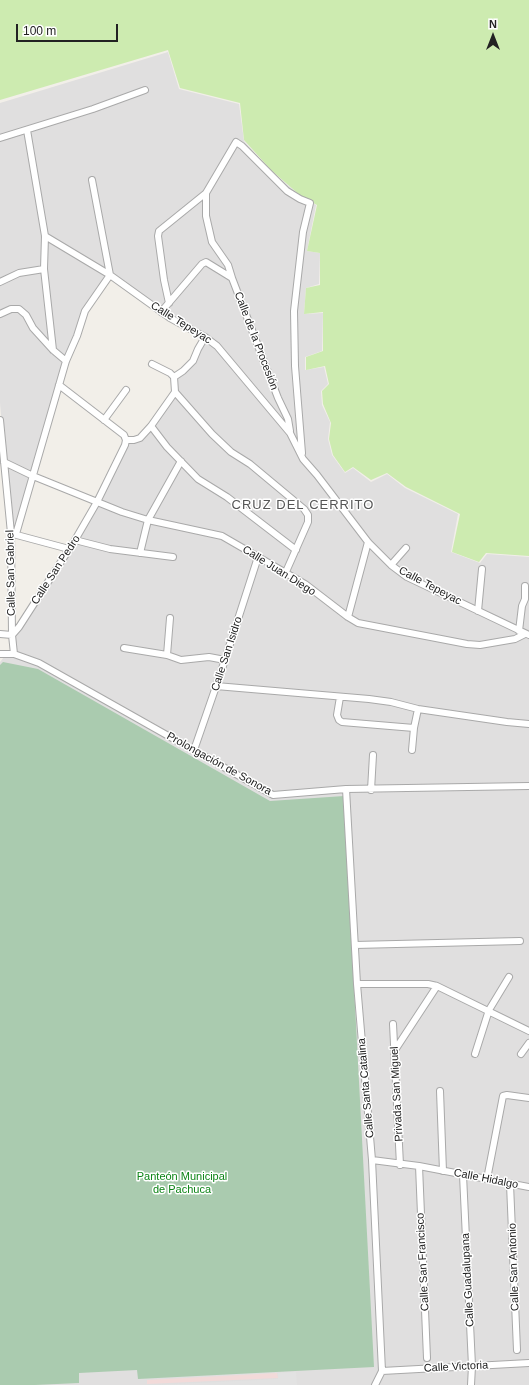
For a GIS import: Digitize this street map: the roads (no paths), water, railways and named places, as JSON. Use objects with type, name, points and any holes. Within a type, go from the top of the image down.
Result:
[{"type":"street","points":[[0,138],[93,109],[145,90]]},
{"type":"street","points":[[27,130],[45,236],[44,268],[53,350]]},
{"type":"street","points":[[161,312],[168,302],[158,231],[206,193],[236,142],[242,146],[287,191],[310,203],[303,232],[294,310],[295,366],[303,459]]},
{"type":"street","points":[[69,549],[13,534],[33,476],[66,361],[77,336],[85,311],[110,275],[92,180]]},
{"type":"street","points":[[206,193],[206,216],[212,242],[228,265],[232,278]]},
{"type":"street","name":"Calle Tepeyac","points":[[45,236],[110,275],[170,318],[205,337],[217,346],[290,433],[303,459],[368,542],[391,565],[407,577],[524,633]]},
{"type":"street","name":"Calle de la Procesión","points":[[168,302],[202,264],[206,262],[232,278],[278,398],[288,419],[290,433]]},
{"type":"street","points":[[0,282],[19,273],[44,268]]},
{"type":"street","points":[[0,314],[12,309],[19,309],[26,315],[33,328],[53,350],[66,361]]},
{"type":"street","points":[[174,377],[183,371],[192,361],[205,337]]},
{"type":"street","points":[[152,364],[170,373],[174,377],[175,392],[212,434],[231,452],[250,464],[304,509],[308,515],[308,522],[285,574]]},
{"type":"street","points":[[59,385],[124,435],[126,440],[140,438],[151,426],[175,392]]},
{"type":"street","points":[[104,420],[126,390]]},
{"type":"street","name":"Calle San Gabriel","points":[[0,420],[1,444],[13,534],[12,635],[14,654]]},
{"type":"street","points":[[151,426],[167,447],[198,479],[227,496],[296,550]]},
{"type":"street","name":"Calle San Pedro","points":[[12,635],[19,627],[76,540],[97,502],[125,445],[126,440]]},
{"type":"street","points":[[140,553],[148,520],[181,461]]},
{"type":"street","name":"Calle Juan Diego","points":[[4,462],[33,476],[97,502],[148,520],[222,536],[285,574],[305,584],[358,623],[467,644],[480,645],[515,639],[524,633]]},
{"type":"street","points":[[0,491],[7,490]]},
{"type":"street","points":[[76,540],[110,549],[173,557]]},
{"type":"street","points":[[348,617],[368,542]]},
{"type":"street","points":[[391,565],[406,548]]},
{"type":"street","name":"Calle San Isidro","points":[[194,750],[258,557]]},
{"type":"street","points":[[478,612],[482,569]]},
{"type":"street","points":[[524,633],[522,606],[525,599],[525,586]]},
{"type":"street","points":[[167,655],[170,618]]},
{"type":"street","points":[[0,634],[12,635]]},
{"type":"street","points":[[124,648],[167,655],[181,660],[209,657],[225,660]]},
{"type":"street","name":"Prolongación de Sonora","points":[[0,654],[14,654],[39,663],[273,795],[346,789],[371,790],[529,786]]},
{"type":"street","points":[[217,684],[369,699],[391,702],[418,709],[529,724]]},
{"type":"street","points":[[340,697],[337,715],[338,720],[342,722],[414,728]]},
{"type":"street","points":[[412,750],[414,728],[418,709]]},
{"type":"street","points":[[371,790],[373,755]]},
{"type":"street","name":"Calle Santa Catalina","points":[[346,789],[357,984],[372,1160],[382,1371]]},
{"type":"street","points":[[355,945],[520,940]]},
{"type":"street","points":[[475,1054],[489,1010],[509,977]]},
{"type":"street","points":[[357,984],[428,984],[437,986],[489,1010],[529,1031]]},
{"type":"street","points":[[395,1050],[437,986]]},
{"type":"street","name":"Privada San Miguel","points":[[393,1024],[400,1165]]},
{"type":"street","points":[[521,1054],[529,1043]]},
{"type":"street","points":[[440,1091],[443,1171]]},
{"type":"street","points":[[487,1179],[503,1096],[506,1095],[529,1098]]},
{"type":"street","name":"Calle Hidalgo","points":[[372,1160],[400,1165],[419,1166],[510,1184],[529,1185]]},
{"type":"street","name":"Calle San Francisco","points":[[419,1166],[427,1358]]},
{"type":"street","name":"Calle Guadalupana","points":[[463,1175],[472,1366],[471,1385]]},
{"type":"street","name":"Calle San Antonio","points":[[510,1184],[517,1350]]},
{"type":"street","name":"Calle Victoria","points":[[382,1371],[529,1363]]},
{"type":"street","points":[[374,1385],[382,1371]]},
{"type":"district","name":"CRUZ DEL CERRITO","points":[[303,505]]},
{"type":"park label","name":"Panteón Municipal de Pachuca","points":[[182,1183]]}]
